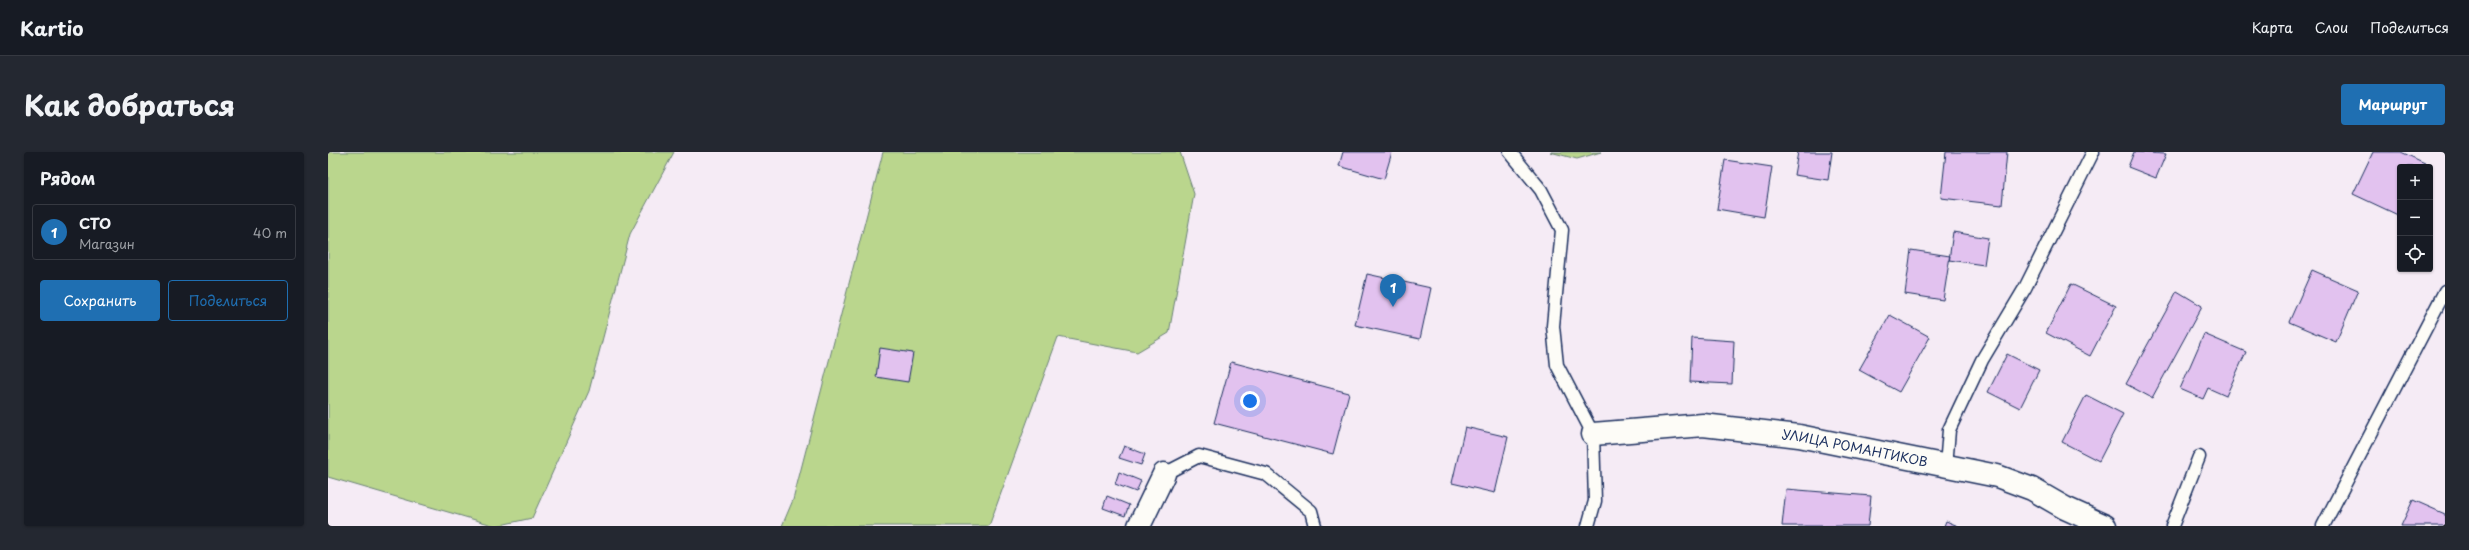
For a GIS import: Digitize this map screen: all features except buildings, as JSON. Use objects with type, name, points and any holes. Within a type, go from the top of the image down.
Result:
[{"type":"street","name":"УЛИЦА РОМАНТИКОВ","points":[[1593,434],[1703,425],[1799,436],[1997,476],[2018,484],[2105,526]]},
{"type":"street","points":[[1139,526],[1164,474]]},
{"type":"lane","points":[[1510,152],[1541,190],[1562,230],[1553,326],[1557,365],[1593,434],[1595,501],[1588,526]]},
{"type":"lane","points":[[1946,466],[1949,430],[1982,360],[2025,288],[2093,152]]},
{"type":"lane","points":[[2323,526],[2445,291]]},
{"type":"lane","points":[[1164,474],[1199,456],[1266,474],[1311,511],[1315,526]]},
{"type":"lane","points":[[2172,526],[2199,457]]},
{"type":"green space","points":[[328,152],[674,152],[630,234],[589,391],[532,518],[496,526],[328,477]]},
{"type":"green space","points":[[883,152],[1180,152],[1194,194],[1169,333],[1137,352],[1058,337],[989,526],[782,526],[793,500]]},
{"type":"green space","points":[[1550,152],[1601,152],[1577,159]]},
{"type":"place","name":"СТО","points":[[1393,307]]}]
